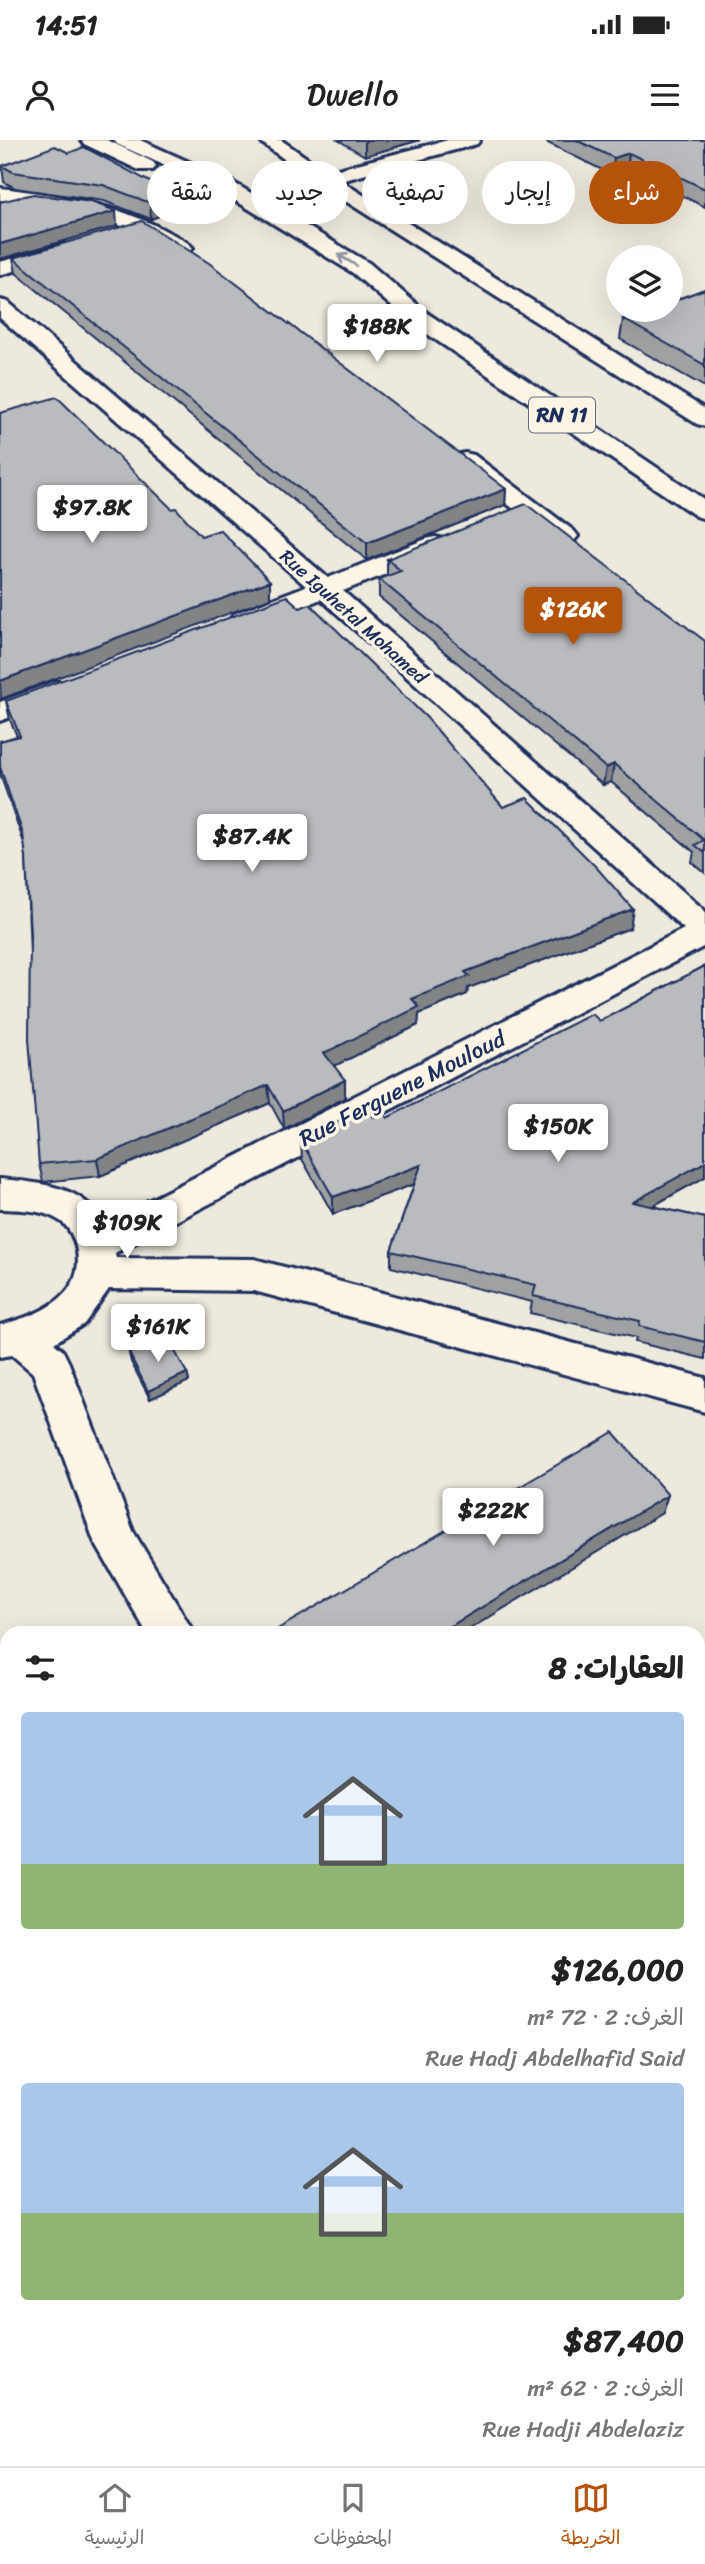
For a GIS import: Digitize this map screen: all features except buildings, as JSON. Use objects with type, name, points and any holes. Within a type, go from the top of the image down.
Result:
[{"type":"street","name":"RN 11","points":[[90,140],[199,191],[334,276],[419,318]]},
{"type":"street","name":"RN 11","points":[[124,140],[222,184],[361,268],[419,318],[705,511]]},
{"type":"street","points":[[268,140],[298,161]]},
{"type":"street","points":[[348,173],[470,140]]},
{"type":"street","points":[[0,194],[97,208],[147,227],[199,258]]},
{"type":"street","points":[[348,194],[705,419]]},
{"type":"street","points":[[107,238],[147,227]]},
{"type":"street","points":[[0,269],[80,246]]},
{"type":"street","name":"Rue Iguhetal Mohamed","points":[[0,307],[325,589],[705,930]]},
{"type":"street","points":[[451,449],[584,551]]},
{"type":"street","points":[[503,518],[528,508]]},
{"type":"street","points":[[221,628],[465,533]]},
{"type":"street","points":[[0,712],[78,682]]},
{"type":"street","name":"Rue Ferguene Mouloud","points":[[98,1258],[705,930]]},
{"type":"street","points":[[0,1194],[28,1192],[60,1200],[85,1219],[98,1258],[83,1301],[57,1325],[11,1340]]},
{"type":"street","points":[[98,1258],[254,1275],[705,1395]]},
{"type":"street","points":[[11,1340],[49,1363],[115,1541],[168,1626]]}]
